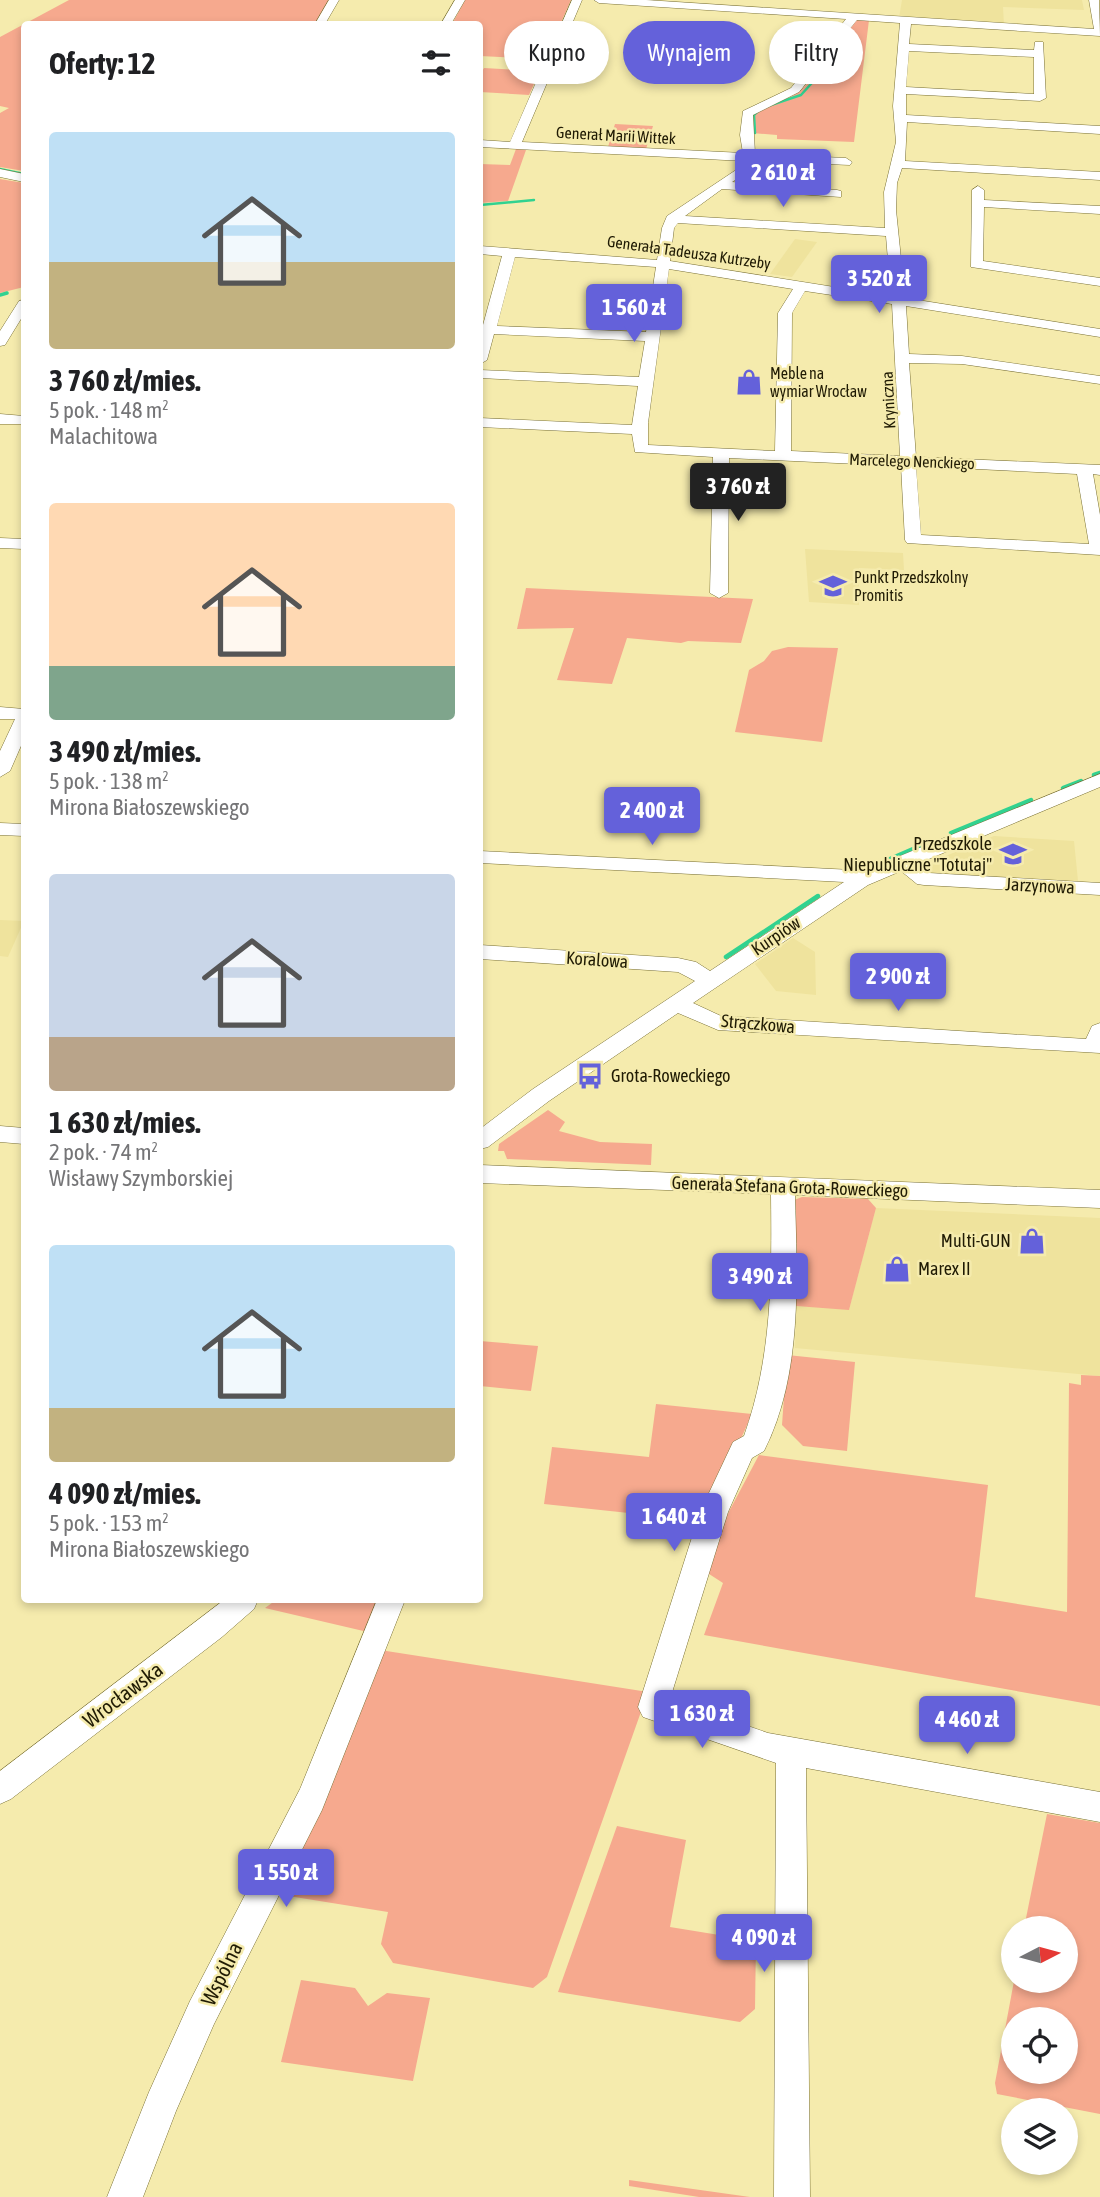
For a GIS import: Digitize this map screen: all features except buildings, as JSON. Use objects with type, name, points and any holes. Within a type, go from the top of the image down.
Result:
[{"type":"street","points":[[322,21],[334,0]]},
{"type":"street","points":[[448,21],[460,0]]},
{"type":"street","points":[[515,145],[578,0]]},
{"type":"street","points":[[599,0],[1100,32],[1097,8]]},
{"type":"street","points":[[641,0],[770,9]]},
{"type":"street","points":[[640,449],[639,430],[668,228],[672,219],[751,165],[746,135],[747,113],[796,90],[854,17]]},
{"type":"street","name":"Kryniczna","points":[[906,20],[900,106],[903,118],[898,164],[892,183],[891,232],[895,245],[913,540],[1099,550]]},
{"type":"street","points":[[901,90],[1040,97],[1039,49],[904,47]]},
{"type":"street","points":[[903,118],[1100,130]]},
{"type":"street","name":"Generał Marii Wittek","points":[[483,144],[846,162]]},
{"type":"street","points":[[898,164],[1100,176]]},
{"type":"street","points":[[0,173],[21,177]]},
{"type":"street","points":[[721,186],[837,194]]},
{"type":"street","points":[[1100,210],[978,196],[976,264],[1100,282]]},
{"type":"street","points":[[672,219],[891,232]]},
{"type":"street","name":"Generała Tadeusza Kutrzeby","points":[[483,250],[663,264],[1100,333]]},
{"type":"street","points":[[510,252],[484,330],[652,337]]},
{"type":"street","points":[[783,456],[785,313],[802,285]]},
{"type":"street","points":[[0,342],[21,309]]},
{"type":"street","points":[[903,358],[962,360],[1100,380]]},
{"type":"street","points":[[483,374],[646,382]]},
{"type":"street","points":[[0,419],[21,420]]},
{"type":"street","points":[[483,423],[639,430]]},
{"type":"street","name":"Marcelego Nenckiego","points":[[640,449],[1092,469]]},
{"type":"street","points":[[719,593],[721,453]]},
{"type":"street","points":[[1092,469],[1099,550]]},
{"type":"street","points":[[0,543],[21,544]]},
{"type":"street","points":[[0,713],[21,714]]},
{"type":"street","points":[[0,771],[21,726]]},
{"type":"street","name":"Kurpiów","points":[[483,1139],[532,1101],[861,880],[1100,780]]},
{"type":"street","points":[[0,829],[21,830]]},
{"type":"street","points":[[483,857],[822,874],[852,876],[861,880]]},
{"type":"street","name":"Jarzynowa","points":[[902,862],[924,879],[1100,889]]},
{"type":"street","points":[[822,874],[842,892]]},
{"type":"street","name":"Koralowa","points":[[483,952],[678,965],[688,967],[710,981]]},
{"type":"street","name":"Strączkowa","points":[[676,1004],[718,1023],[1098,1046]]},
{"type":"street","points":[[0,1134],[21,1136]]},
{"type":"street","name":"Generała Stefana Grota-Roweckiego","points":[[483,1174],[1100,1199]]},
{"type":"street","points":[[783,1187],[783,1318],[775,1381],[767,1414],[755,1443],[742,1450],[714,1512],[653,1707],[768,1746],[1100,1807]]},
{"type":"street","name":"Wrocławska","points":[[0,1789],[212,1628],[241,1603]]},
{"type":"street","name":"Wspólna","points":[[125,2197],[162,2102],[204,2010],[233,1950],[281,1863],[346,1720],[390,1603]]},
{"type":"street","points":[[791,1750],[792,2197]]},
{"type":"shaded area","points":[[69,0],[329,0],[317,21],[30,21]]},
{"type":"shaded area","points":[[465,0],[571,0],[562,21],[504,21],[504,57],[483,56],[483,21],[454,21]]},
{"type":"shaded area","points":[[902,0],[1082,0],[1084,10],[1003,7],[1004,25],[899,18]]},
{"type":"shaded area","points":[[869,20],[863,69],[863,21],[855,21]]},
{"type":"shaded area","points":[[21,26],[21,170],[0,167],[0,113],[9,108],[0,106],[0,37]]},
{"type":"shaded area","points":[[484,68],[504,69],[504,84],[534,84],[529,95],[483,92]]},
{"type":"shaded area","points":[[861,84],[854,142],[777,139],[777,135],[751,133],[750,119],[755,113],[791,97],[805,86]]},
{"type":"shaded area","points":[[615,124],[653,126],[646,149],[608,147]]},
{"type":"shaded area","points":[[516,149],[526,150],[508,201],[483,203],[483,164],[510,165]]},
{"type":"shaded area","points":[[0,179],[21,182],[21,288],[0,293]]},
{"type":"shaded area","points":[[795,239],[817,242],[792,277],[770,274]]},
{"type":"shaded area","name":"Punkt Przedszkolny Promitis","points":[[805,549],[903,553],[904,570],[859,568],[859,605],[809,602]]},
{"type":"shaded area","points":[[526,588],[753,599],[741,643],[681,643],[627,638],[612,684],[557,680],[574,628],[517,629]]},
{"type":"shaded area","points":[[788,647],[838,648],[822,742],[735,732],[749,670],[764,661],[772,651]]},
{"type":"shaded area","name":"Przedszkole Niepubliczne \"Totutaj\"","points":[[994,836],[1074,841],[1078,881],[925,873],[919,867]]},
{"type":"shaded area","points":[[0,920],[21,921],[21,928],[8,957],[0,956]]},
{"type":"shaded area","points":[[793,938],[815,952],[816,995],[776,991],[755,964]]},
{"type":"shaded area","points":[[548,1110],[565,1122],[559,1131],[600,1142],[652,1144],[651,1165],[507,1159],[504,1151],[498,1151],[499,1144]]},
{"type":"shaded area","points":[[802,1197],[868,1199],[876,1208],[849,1310],[796,1306],[789,1202]]},
{"type":"shaded area","points":[[876,1208],[1100,1218],[1100,1376],[795,1348],[796,1306],[849,1309]]},
{"type":"shaded area","points":[[483,1341],[538,1346],[531,1391],[483,1386]]},
{"type":"shaded area","points":[[787,1355],[855,1362],[847,1451],[803,1446],[782,1425]]},
{"type":"shaded area","points":[[1081,1375],[1100,1376],[1100,1706],[704,1635],[723,1583],[706,1572],[725,1519],[759,1455],[988,1485],[975,1597],[1067,1612],[1069,1383],[1081,1385]]},
{"type":"shaded area","points":[[656,1404],[752,1414],[704,1521],[544,1504],[552,1447],[649,1457]]},
{"type":"shaded area","points":[[272,1603],[383,1603],[372,1633],[265,1608]]},
{"type":"shaded area","points":[[380,1650],[648,1692],[547,1977],[533,1988],[393,1963],[381,1944],[388,1912],[276,1894]]},
{"type":"shaded area","points":[[1047,1814],[1100,1823],[1100,2114],[1078,2110],[1078,2098],[1018,2098],[997,2094],[995,2083],[1001,2051],[1001,2084],[1078,2084],[1078,2007],[1009,2007],[1012,1993],[1078,1993],[1078,1916],[1026,1916]]},
{"type":"shaded area","points":[[617,1826],[686,1840],[670,1927],[756,1941],[755,2009],[740,2022],[558,1992]]},
{"type":"shaded area","points":[[301,1980],[355,1988],[368,2006],[387,1993],[430,1998],[413,2081],[281,2062]]},
{"type":"shaded area","points":[[629,2180],[750,2197],[699,2197],[629,2186]]},
{"type":"waterway","points":[[768,106],[801,95],[811,84]]},
{"type":"waterway","points":[[755,133],[754,115],[759,110]]},
{"type":"waterway","points":[[0,169],[21,173]]},
{"type":"waterway","points":[[483,205],[534,200]]},
{"type":"waterway","points":[[0,295],[7,293]]},
{"type":"waterway","points":[[1094,775],[1100,773]]},
{"type":"waterway","points":[[1063,788],[1081,781]]},
{"type":"waterway","points":[[951,833],[1031,800]]},
{"type":"waterway","points":[[860,872],[920,846]]},
{"type":"waterway","points":[[726,957],[818,896]]},
{"type":"place","name":"Meble na wymiar Wrocław","points":[[749,382]]},
{"type":"place","name":"Punkt Przedszkolny Promitis","points":[[833,586]]},
{"type":"place","name":"Przedszkole Niepubliczne \"Totutaj\"","points":[[1013,854]]},
{"type":"place","name":"Grota-Roweckiego","points":[[590,1076]]},
{"type":"place","name":"Multi-GUN","points":[[1032,1241]]},
{"type":"place","name":"Marex II","points":[[897,1269]]}]
